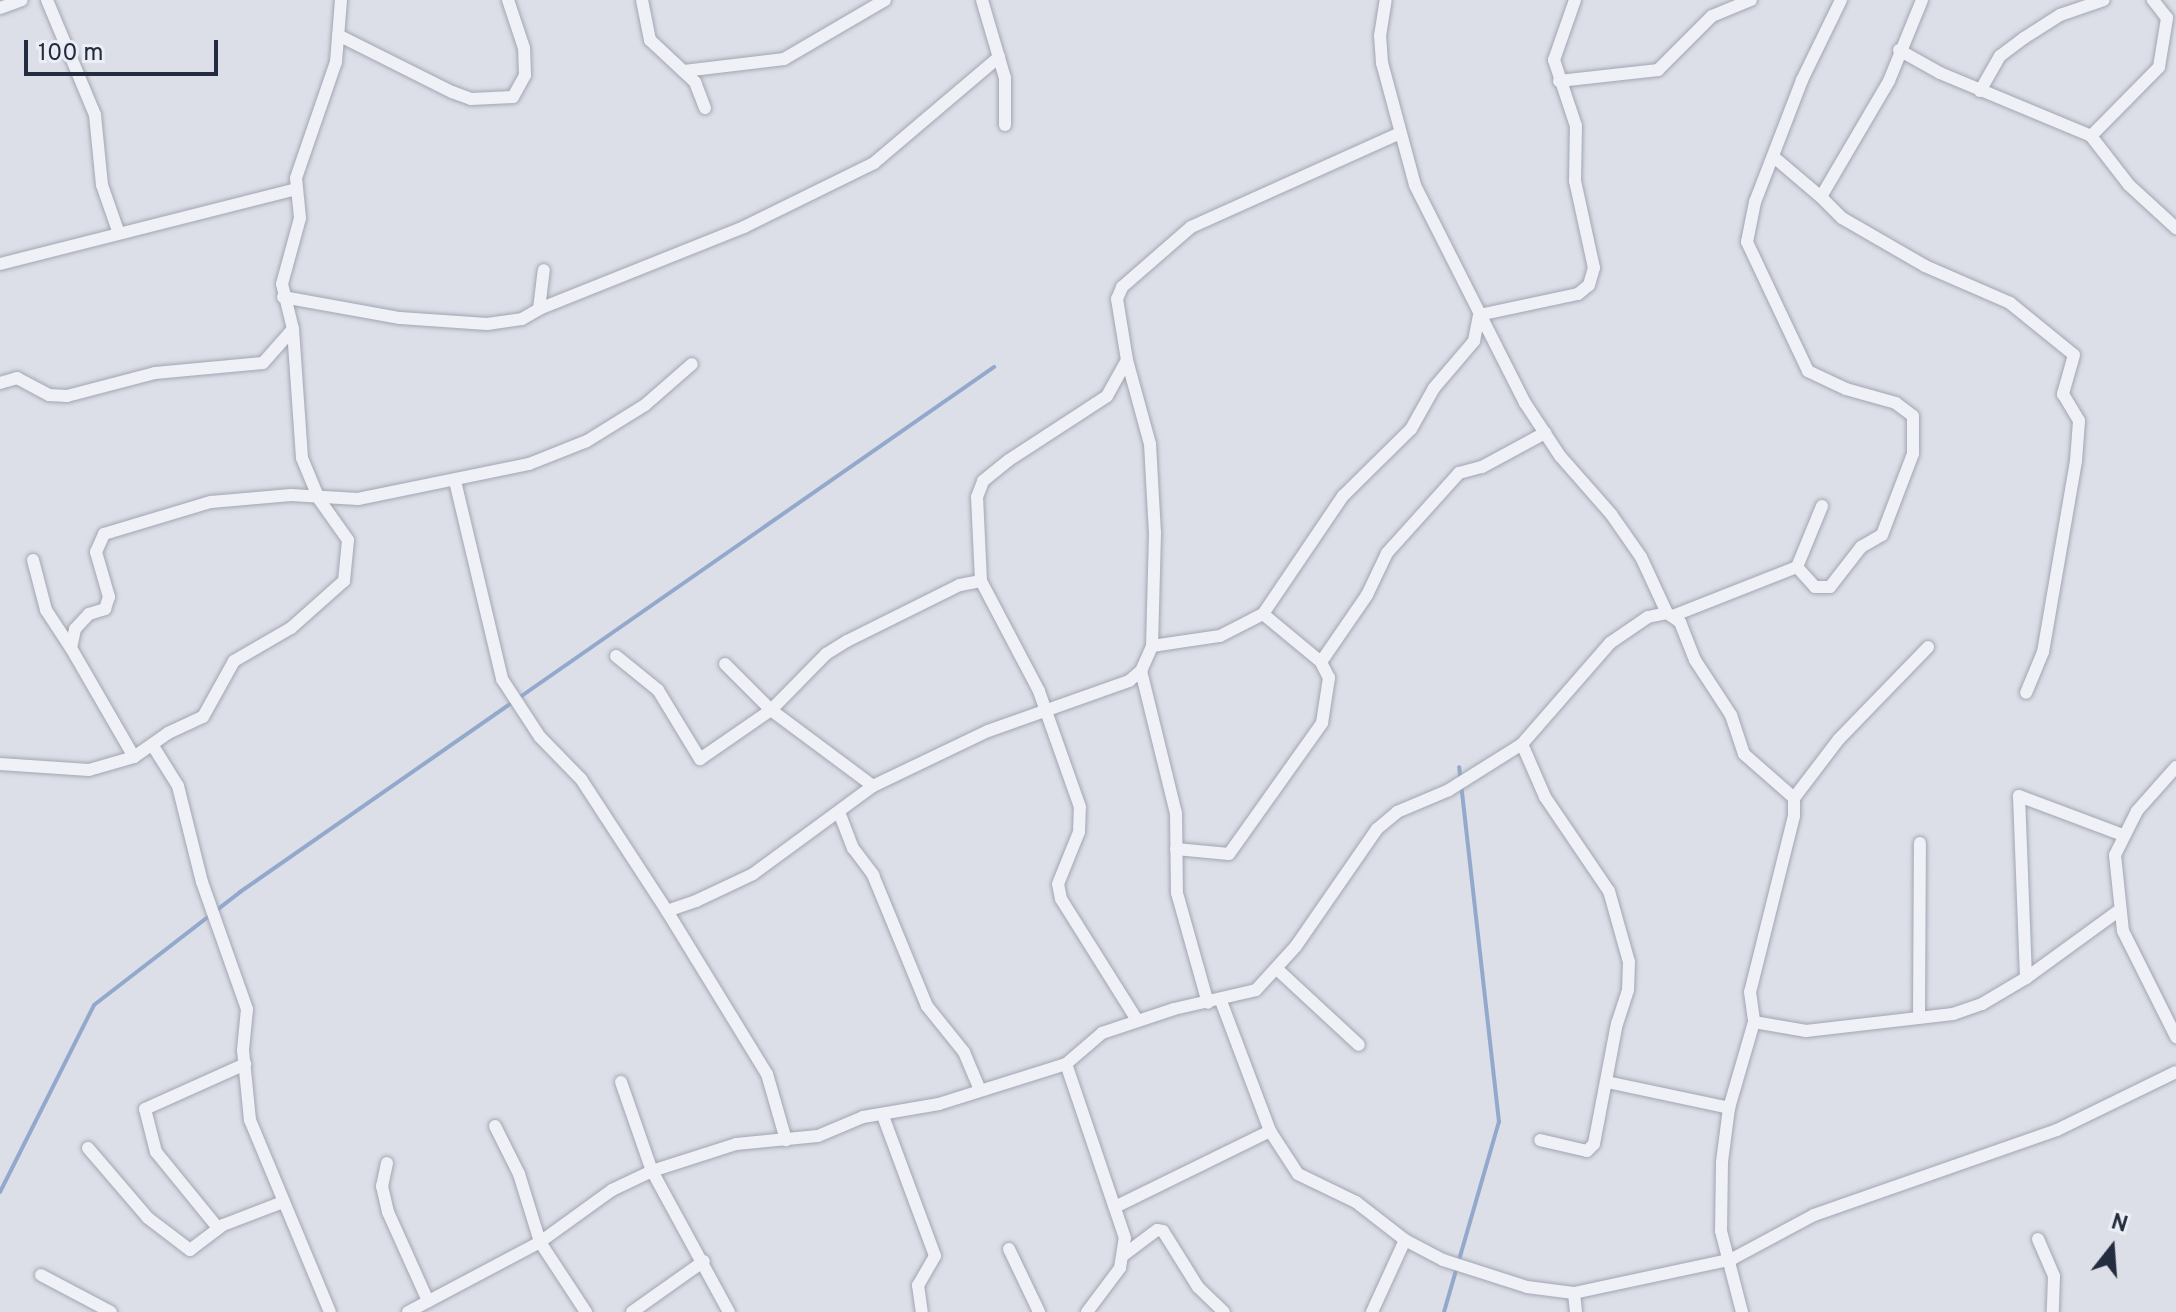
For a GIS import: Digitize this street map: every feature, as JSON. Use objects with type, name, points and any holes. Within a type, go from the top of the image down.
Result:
[{"type":"street","points":[[0,8],[22,0]]},
{"type":"street","points":[[47,0],[95,115],[102,185],[118,231]]},
{"type":"street","points":[[0,764],[89,770],[134,757],[168,733],[203,717],[234,661],[245,651],[291,628],[337,592],[349,566],[348,540],[319,499],[302,458],[293,329],[283,297],[300,218],[297,189],[331,85],[341,0]]},
{"type":"street","points":[[338,35],[471,99],[513,97],[525,75],[524,48],[508,0]]},
{"type":"street","points":[[642,0],[650,40],[695,82],[705,108]]},
{"type":"street","points":[[684,71],[784,59],[885,0]]},
{"type":"street","points":[[982,0],[999,57],[1008,104],[1005,125]]},
{"type":"street","points":[[1386,0],[1381,49],[1398,134],[1415,185],[1479,315],[1545,433],[1626,535],[1695,660],[1731,715],[1744,754],[1794,798]]},
{"type":"street","points":[[1479,315],[1578,294],[1589,285],[1594,268],[1575,181],[1576,126],[1554,60],[1575,0]]},
{"type":"street","points":[[1559,81],[1658,70],[1712,16],[1751,0]]},
{"type":"street","points":[[1797,567],[1815,587],[1830,587],[1861,547],[1882,535],[1913,454],[1913,416],[1896,403],[1846,389],[1808,371],[1747,242],[1755,202],[1775,158],[1802,80],[1841,0]]},
{"type":"street","points":[[1821,197],[1889,81],[1899,50],[1922,0]]},
{"type":"street","points":[[1980,91],[2000,56],[2024,38],[2060,15],[2104,0]]},
{"type":"street","points":[[2091,136],[2159,67],[2167,18],[2153,0]]},
{"type":"street","points":[[1899,50],[1980,91],[2091,136],[2129,185],[2176,228]]},
{"type":"street","points":[[283,297],[460,324],[522,319],[539,309],[702,245],[874,163],[999,57]]},
{"type":"street","points":[[667,911],[753,874],[873,786],[988,731],[1129,681],[1141,671],[1152,646],[1155,533],[1150,444],[1127,360],[1117,299],[1122,287],[1191,227],[1398,134]]},
{"type":"street","points":[[1775,158],[1842,218],[1925,266],[2010,303],[2074,355],[2063,394],[2079,421],[2076,461],[2043,652],[2026,693]]},
{"type":"street","points":[[0,264],[118,231],[297,189]]},
{"type":"street","points":[[539,309],[544,270]]},
{"type":"street","points":[[1152,646],[1220,636],[1263,614],[1343,496],[1411,429],[1434,388],[1474,341],[1479,315]]},
{"type":"street","points":[[0,383],[17,378],[49,395],[67,396],[155,373],[263,363],[293,329]]},
{"type":"street","points":[[1127,360],[1107,396],[983,481],[977,497],[981,581],[1017,641],[1080,807],[1079,832],[1058,884],[1061,899],[1137,1020]]},
{"type":"street","points":[[71,648],[75,629],[89,614],[105,609],[109,597],[96,552],[104,534],[211,502],[291,495],[358,499],[392,489],[455,481],[529,464],[587,441],[645,405],[692,364]]},
{"type":"street","points":[[1321,662],[1367,595],[1387,553],[1459,473],[1482,467],[1545,433]]},
{"type":"street","points":[[455,481],[502,679],[540,737],[581,779],[667,911],[767,1074],[786,1140]]},
{"type":"street","points":[[408,1312],[540,1242],[612,1190],[652,1171],[736,1144],[786,1140],[980,1090],[1066,1064],[1102,1033],[1137,1020],[1256,990],[1278,970],[1377,829],[1397,812],[1449,790],[1522,744],[1610,643],[1648,617],[1671,614],[1797,567],[1822,506]]},
{"type":"street","points":[[33,560],[46,610],[134,757]]},
{"type":"street","points":[[616,656],[658,690],[700,759],[771,710],[826,654],[960,585],[981,581]]},
{"type":"street","points":[[1176,849],[1220,855],[1234,849],[1322,723],[1329,678],[1321,662],[1263,614]]},
{"type":"street","points":[[1742,1312],[1720,1215],[1729,1108],[1754,1022],[1750,992],[1794,816],[1794,798],[1839,739],[1928,647]]},
{"type":"street","points":[[725,664],[771,710],[873,786]]},
{"type":"street","points":[[1141,671],[1176,813],[1177,893],[1214,1002],[1270,1131],[1298,1174],[1356,1202],[1405,1240],[1443,1260],[1527,1287],[1574,1293],[1732,1259],[1814,1215],[2057,1130],[2176,1072]]},
{"type":"street","points":[[1522,744],[1545,797],[1609,891],[1624,939],[1628,990],[1591,1149],[1540,1140]]},
{"type":"street","points":[[153,746],[178,786],[202,882],[247,1009],[245,1064],[250,1120],[330,1312]]},
{"type":"street","points":[[2176,767],[2123,835],[2115,855],[2117,912],[2176,1037]]},
{"type":"street","points":[[2026,978],[2019,796],[2123,835]]},
{"type":"street","points":[[839,812],[853,848],[873,875],[927,1006],[964,1052],[980,1090]]},
{"type":"street","points":[[1919,1018],[1920,843]]},
{"type":"street","points":[[1754,1022],[1806,1031],[1919,1018],[1982,1004],[2026,978],[2117,912]]},
{"type":"street","points":[[1278,970],[1359,1045]]},
{"type":"street","points":[[2161,1009],[2176,1006]]},
{"type":"street","points":[[218,1228],[156,1152],[145,1109],[245,1064]]},
{"type":"street","points":[[1066,1064],[1115,1207],[1125,1254]]},
{"type":"street","points":[[621,1082],[652,1171],[704,1261],[729,1312]]},
{"type":"street","points":[[1607,1082],[1729,1108]]},
{"type":"street","points":[[883,1116],[935,1256],[918,1285],[922,1312]]},
{"type":"street","points":[[495,1126],[519,1174],[540,1242],[586,1312]]},
{"type":"street","points":[[1115,1207],[1270,1131]]},
{"type":"street","points":[[88,1148],[148,1218],[190,1250],[218,1228],[283,1202]]},
{"type":"street","points":[[387,1163],[382,1186],[388,1212],[428,1301]]},
{"type":"street","points":[[1087,1312],[1125,1254],[1157,1230],[1163,1231],[1198,1287],[1224,1312]]},
{"type":"street","points":[[2038,1239],[2054,1276],[2053,1312]]},
{"type":"street","points":[[1372,1312],[1405,1240]]},
{"type":"street","points":[[1009,1249],[1039,1312]]},
{"type":"street","points":[[632,1312],[704,1261]]},
{"type":"street","points":[[41,1275],[111,1312]]},
{"type":"street","points":[[1574,1293],[1576,1312]]},
{"type":"waterway","points":[[0,1192],[94,1005],[240,892],[994,367]]},
{"type":"waterway","points":[[1444,1312],[1499,1122],[1459,767]]}]
